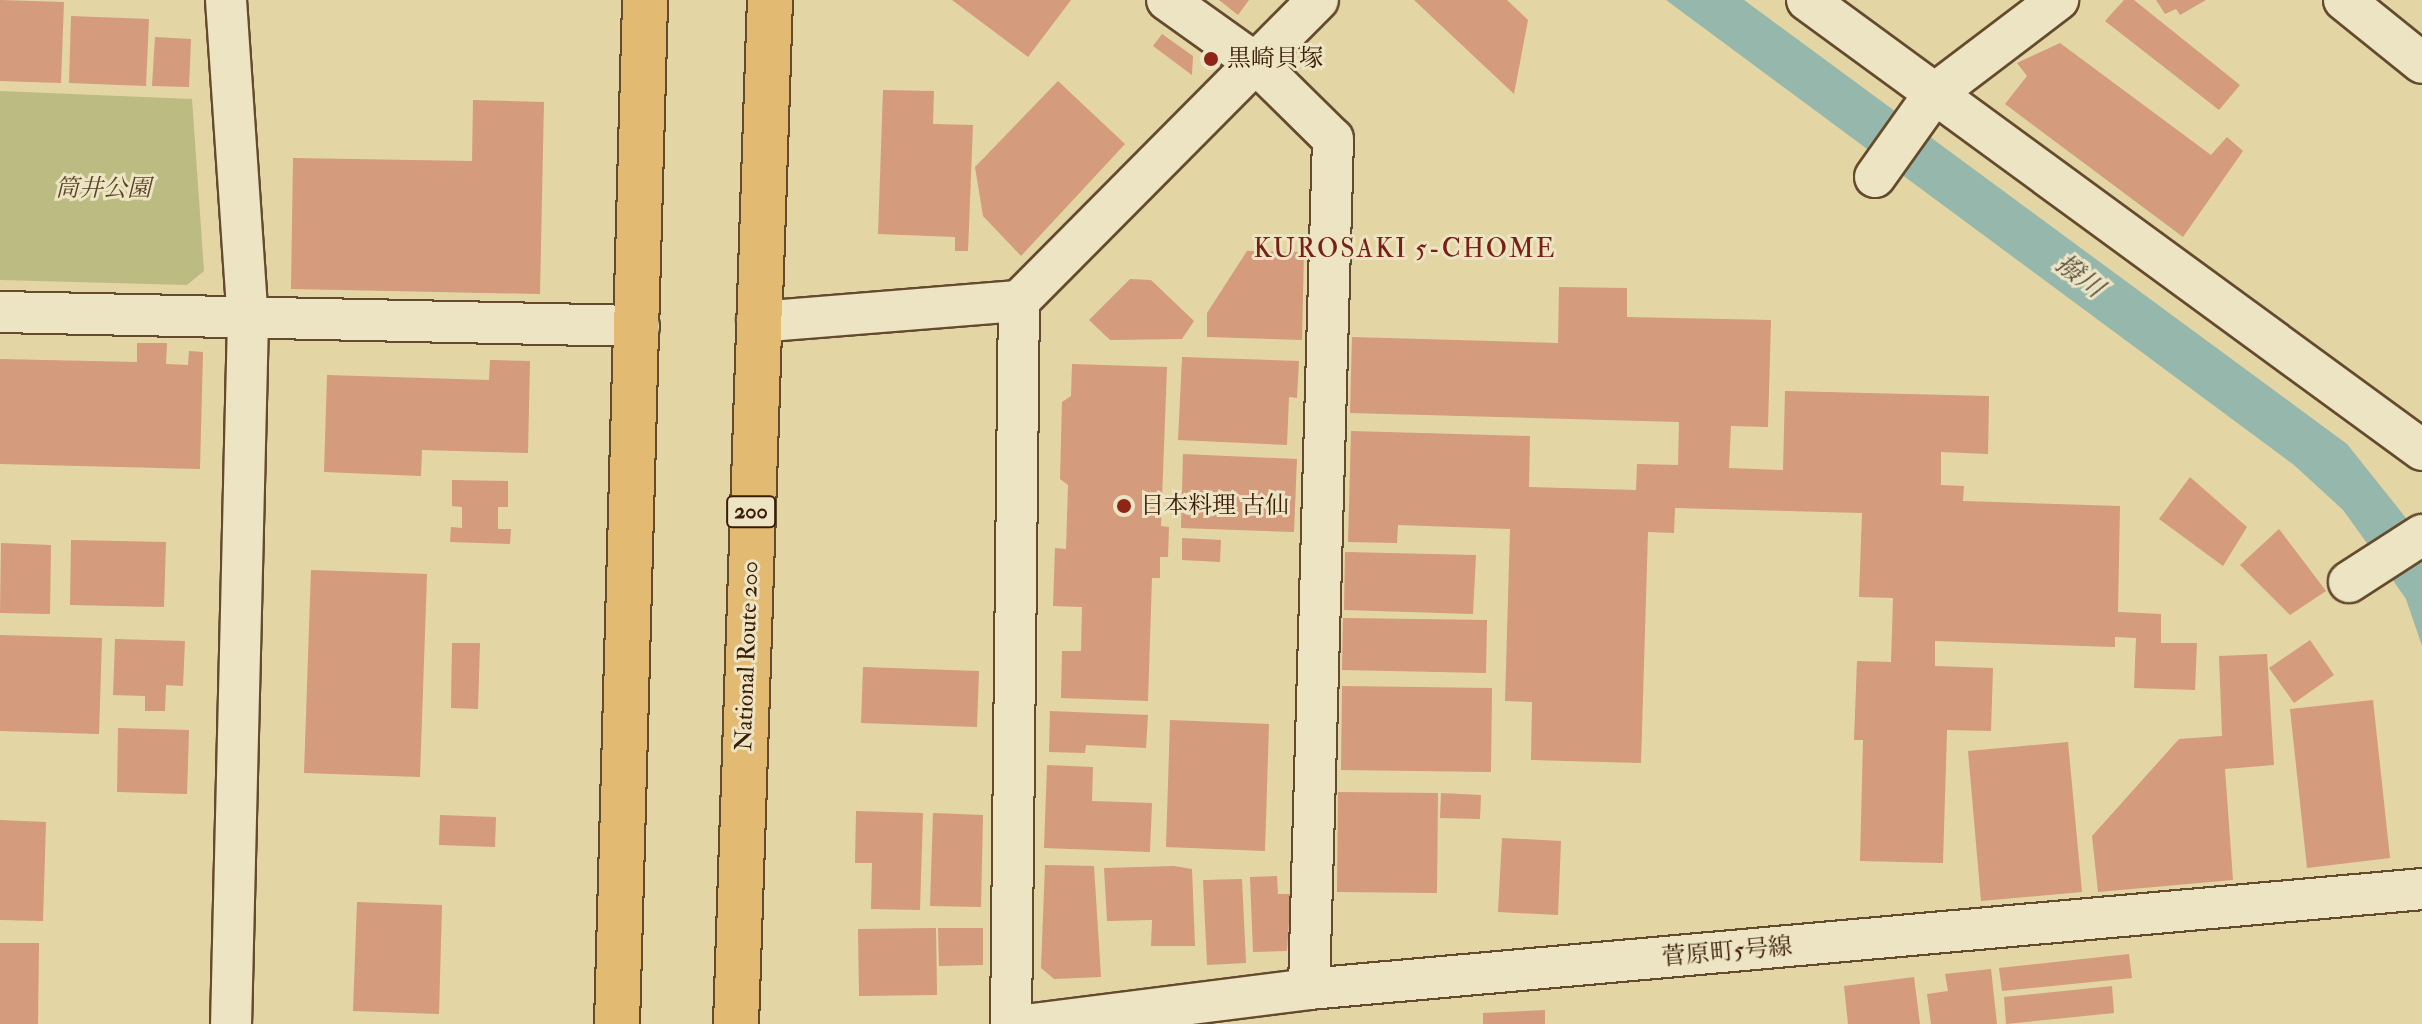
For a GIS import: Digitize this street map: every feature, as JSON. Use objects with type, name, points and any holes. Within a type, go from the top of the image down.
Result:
[{"type":"highway","points":[[617,1024],[639,326],[645,0]]},
{"type":"highway","name":"National Route 200","points":[[736,1024],[770,0]]},
{"type":"street","points":[[226,0],[248,320],[231,1024]]},
{"type":"street","points":[[1167,0],[1258,65],[1333,139],[1309,989]]},
{"type":"street","points":[[757,322],[1019,301],[1258,65],[1318,0]]},
{"type":"street","points":[[1807,0],[1924,109],[2422,450]]},
{"type":"street","points":[[1875,177],[1924,109],[2058,0]]},
{"type":"street","points":[[2344,0],[2422,63]]},
{"type":"street","points":[[1011,1024],[1019,301]]},
{"type":"street","points":[[0,312],[248,320],[639,326]]},
{"type":"street","points":[[2360,576],[2422,535]]},
{"type":"street","name":"菅原町5号線","points":[[1033,1024],[1309,989],[2422,889]]},
{"type":"green space","name":"筒井公園","points":[[0,91],[192,99],[204,271],[187,285],[0,280]]},
{"type":"water","name":"撥川","points":[[1666,0],[1744,0],[2347,444],[2422,538],[2422,646],[2406,599],[2364,539],[2343,510],[2294,465]]},
{"type":"building","points":[[0,0],[64,2],[61,83],[0,81]]},
{"type":"building","points":[[952,0],[1071,0],[1028,57]]},
{"type":"building","points":[[1219,0],[1249,0],[1238,15]]},
{"type":"building","points":[[1414,0],[1507,0],[1528,20],[1514,94]]},
{"type":"building","points":[[2124,0],[2134,0],[2240,85],[2219,110],[2105,21]]},
{"type":"building","points":[[2156,0],[2206,0],[2180,15],[2176,9],[2165,14]]},
{"type":"building","points":[[71,16],[149,19],[146,86],[69,83]]},
{"type":"building","points":[[1162,34],[1193,56],[1192,75],[1153,46]]},
{"type":"building","points":[[155,37],[191,39],[189,87],[152,86]]},
{"type":"building","points":[[2060,43],[2211,155],[2227,137],[2243,151],[2183,237],[2005,104],[2027,76],[2017,63]]},
{"type":"building","points":[[1058,81],[1125,144],[1021,256],[983,216],[975,167]]},
{"type":"building","points":[[883,90],[934,91],[933,124],[973,125],[968,251],[955,251],[955,237],[878,234]]},
{"type":"building","points":[[473,100],[544,102],[540,294],[291,289],[293,158],[472,161]]},
{"type":"building","points":[[1247,251],[1304,252],[1302,340],[1207,337],[1207,313]]},
{"type":"building","points":[[1130,279],[1151,280],[1194,321],[1182,339],[1110,340],[1089,320]]},
{"type":"building","points":[[1559,287],[1627,288],[1627,317],[1771,320],[1768,427],[1731,426],[1729,468],[1783,470],[1785,391],[1989,396],[1988,454],[1941,452],[1941,485],[1964,486],[1963,501],[2120,506],[2118,612],[2161,614],[2161,643],[2197,643],[2195,690],[2134,688],[2136,638],[2115,637],[2115,647],[1935,641],[1935,666],[1993,668],[1991,731],[1947,730],[1943,863],[1860,861],[1863,740],[1854,740],[1857,661],[1891,662],[1893,598],[1859,597],[1862,513],[1675,508],[1674,533],[1648,532],[1641,763],[1531,760],[1532,702],[1505,701],[1510,529],[1398,525],[1397,543],[1348,542],[1351,431],[1530,436],[1529,487],[1636,490],[1637,464],[1678,465],[1679,422],[1350,413],[1352,337],[1558,343]]},
{"type":"building","points":[[137,343],[167,343],[166,364],[188,365],[189,351],[203,352],[200,469],[0,464],[0,359],[137,362]]},
{"type":"building","points":[[1182,357],[1299,361],[1297,398],[1289,397],[1287,445],[1178,440]]},
{"type":"building","points":[[490,360],[530,361],[528,453],[422,450],[421,476],[324,472],[327,375],[489,380]]},
{"type":"building","points":[[1072,364],[1167,367],[1161,526],[1169,527],[1168,557],[1160,557],[1160,578],[1152,578],[1148,701],[1061,698],[1062,651],[1081,651],[1082,607],[1053,606],[1055,548],[1066,549],[1068,485],[1060,479],[1062,402],[1071,396]]},
{"type":"building","points":[[1183,454],[1297,459],[1294,532],[1181,528]]},
{"type":"building","points":[[2190,477],[2247,527],[2223,566],[2159,519]]},
{"type":"building","points":[[452,480],[508,481],[508,507],[498,507],[498,529],[511,529],[510,544],[450,542],[451,527],[462,528],[462,507],[452,506]]},
{"type":"building","points":[[2279,529],[2326,591],[2290,615],[2240,565]]},
{"type":"building","points":[[1182,538],[1221,540],[1220,562],[1182,560]]},
{"type":"building","points":[[71,540],[166,542],[164,607],[70,605]]},
{"type":"building","points":[[1,543],[51,545],[50,614],[0,613]]},
{"type":"building","points":[[1345,552],[1476,555],[1473,614],[1344,610]]},
{"type":"building","points":[[311,570],[427,574],[420,777],[304,773]]},
{"type":"building","points":[[1343,618],[1487,620],[1486,673],[1342,670]]},
{"type":"building","points":[[0,635],[102,638],[99,734],[0,731]]},
{"type":"building","points":[[115,639],[185,641],[183,686],[166,685],[165,711],[145,711],[145,696],[113,695]]},
{"type":"building","points":[[2310,640],[2334,675],[2294,703],[2269,668]]},
{"type":"building","points":[[452,643],[480,643],[478,709],[451,708]]},
{"type":"building","points":[[2267,654],[2274,765],[2225,769],[2233,880],[2098,892],[2092,836],[2179,739],[2222,736],[2219,656]]},
{"type":"building","points":[[863,667],[979,671],[977,727],[861,723]]},
{"type":"building","points":[[1342,686],[1492,688],[1491,772],[1341,770]]},
{"type":"building","points":[[2373,700],[2390,858],[2307,868],[2290,709]]},
{"type":"building","points":[[1050,711],[1148,715],[1146,748],[1086,745],[1085,753],[1049,752]]},
{"type":"building","points":[[1170,720],[1269,724],[1265,851],[1166,847]]},
{"type":"building","points":[[118,728],[189,730],[187,794],[117,792]]},
{"type":"building","points":[[2068,742],[2082,892],[1981,901],[1968,751]]},
{"type":"building","points":[[1047,765],[1093,767],[1092,801],[1152,803],[1150,852],[1044,848]]},
{"type":"building","points":[[1338,792],[1438,793],[1437,893],[1337,892]]},
{"type":"building","points":[[1441,793],[1481,795],[1480,819],[1440,818]]},
{"type":"building","points":[[856,811],[923,813],[920,910],[871,909],[872,863],[855,863]]},
{"type":"building","points":[[933,813],[983,815],[981,907],[930,906]]},
{"type":"building","points":[[440,815],[496,817],[495,847],[439,845]]},
{"type":"building","points":[[0,820],[46,822],[43,921],[0,920]]},
{"type":"building","points":[[1502,838],[1561,841],[1558,915],[1498,912]]},
{"type":"building","points":[[1045,865],[1094,866],[1101,977],[1054,979],[1041,968]]},
{"type":"building","points":[[1174,866],[1192,869],[1195,946],[1151,946],[1152,920],[1107,921],[1104,868]]},
{"type":"building","points":[[1277,876],[1278,894],[1291,894],[1287,951],[1253,952],[1250,877]]},
{"type":"building","points":[[1242,879],[1246,963],[1207,965],[1203,880]]},
{"type":"building","points":[[357,902],[442,905],[439,1014],[353,1011]]},
{"type":"building","points":[[936,928],[937,995],[859,996],[858,929]]},
{"type":"building","points":[[938,928],[983,928],[983,965],[939,966]]},
{"type":"building","points":[[0,943],[39,943],[38,1024],[0,1024]]},
{"type":"building","points":[[2129,954],[2132,978],[2002,991],[1999,968]]},
{"type":"building","points":[[1991,969],[1997,1024],[1931,1024],[1927,994],[1948,991],[1945,974]]},
{"type":"building","points":[[1914,977],[1920,1024],[1848,1024],[1844,986]]},
{"type":"building","points":[[2112,986],[2114,1013],[2006,1024],[2004,997]]},
{"type":"building","points":[[1545,1010],[1545,1024],[1483,1024],[1483,1013]]},
{"type":"place","name":"黒崎貝塚","points":[[1211,59]]},
{"type":"place","name":"日本料理 古仙","points":[[1124,506]]},
{"type":"district","name":"KUROSAKI 5-CHOME","points":[[1405,250]]}]
